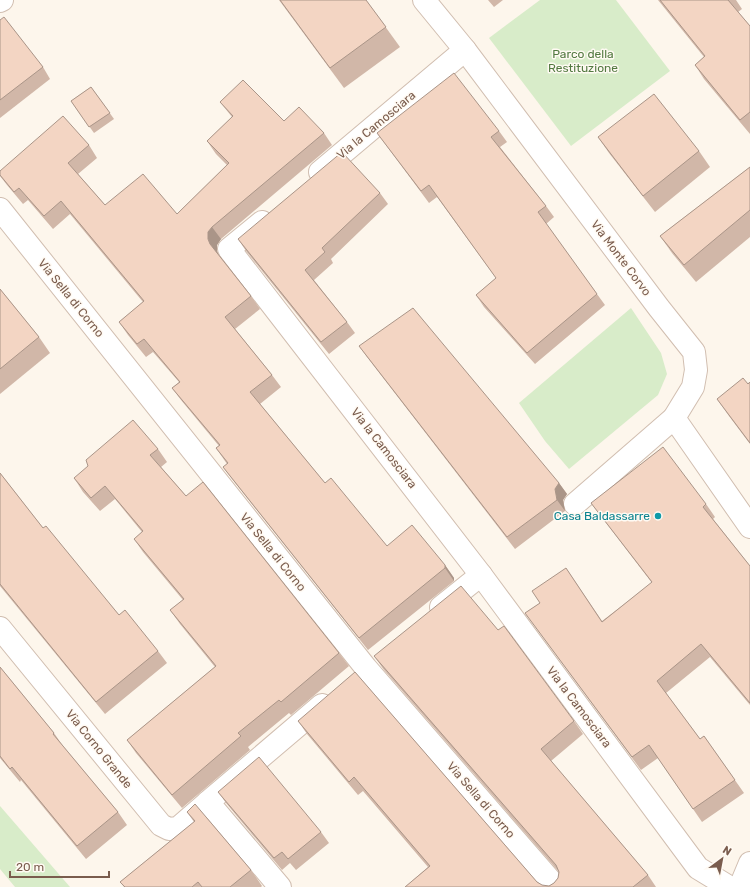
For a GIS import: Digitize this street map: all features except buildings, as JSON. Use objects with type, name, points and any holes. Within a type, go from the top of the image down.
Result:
[{"type":"street","name":"Via Monte Corvo","points":[[424,0],[465,50],[659,308],[694,352],[696,370],[693,387],[674,418],[575,504]]},
{"type":"street","name":"Via la Camosciara","points":[[308,183],[465,50]]},
{"type":"street","name":"Via la Camosciara","points":[[278,208],[229,249],[481,575],[698,868],[729,887]]},
{"type":"street","name":"Via Sella di Corno","points":[[0,209],[366,668],[556,887]]},
{"type":"street","points":[[674,418],[750,527]]},
{"type":"street","points":[[426,619],[481,575]]},
{"type":"street","name":"Via Corno Grande","points":[[0,628],[161,825],[169,829],[178,828],[384,653]]},
{"type":"street","points":[[208,802],[280,887]]},
{"type":"street","points":[[740,887],[750,863]]},
{"type":"green space","name":"Parco della Restituzione","points":[[540,0],[616,0],[670,71],[571,146],[489,38]]},
{"type":"green space","points":[[631,308],[661,353],[667,374],[658,395],[569,469],[545,441],[519,403]]},
{"type":"green space","points":[[0,806],[70,887],[15,887],[0,869]]},
{"type":"place","name":"Casa Baldassarre","points":[[658,516]]}]
